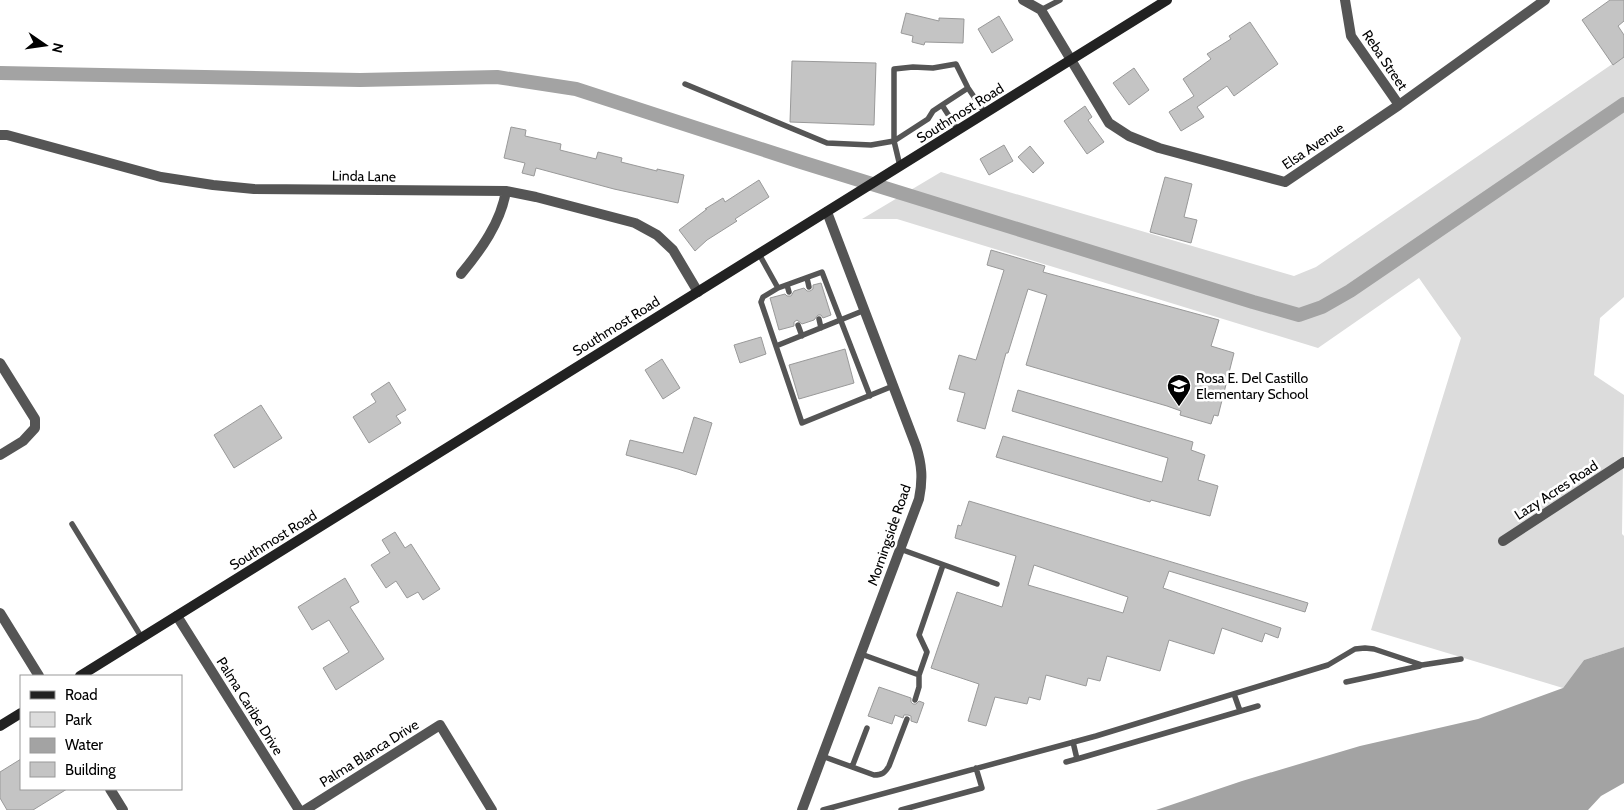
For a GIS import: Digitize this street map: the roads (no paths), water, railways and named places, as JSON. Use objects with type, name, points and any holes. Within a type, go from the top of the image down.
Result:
[{"type":"main road","name":"Southmost Road","points":[[82,675],[1167,0]]},
{"type":"main road","points":[[0,726],[20,714]]},
{"type":"street","points":[[1023,0],[1041,10],[1071,60]]},
{"type":"street","name":"Reba Street","points":[[1345,0],[1351,36],[1399,105]]},
{"type":"street","name":"Elsa Avenue","points":[[1071,60],[1109,123],[1129,136],[1159,148],[1284,182],[1399,105],[1544,0]]},
{"type":"street","name":"Linda Lane","points":[[0,135],[7,135],[161,177],[213,185],[254,189],[506,191],[536,197],[635,223],[657,235],[674,250],[698,292]]},
{"type":"street","points":[[462,274],[480,251],[504,206],[506,191]]},
{"type":"street","name":"Morningside Road","points":[[802,810],[919,499],[923,481],[922,464],[827,212]]},
{"type":"street","points":[[0,363],[35,419],[35,428],[23,441],[0,455]]},
{"type":"street","name":"Lazy Acres Road","points":[[1504,541],[1624,462]]},
{"type":"street","points":[[0,613],[38,675]]},
{"type":"street","name":"Palma Caribe Drive","points":[[177,616],[299,810]]},
{"type":"street","name":"Palma Blanca Drive","points":[[305,810],[440,725],[492,810]]},
{"type":"street","points":[[111,790],[123,810]]},
{"type":"lane","points":[[1041,10],[1060,0]]},
{"type":"lane","points":[[900,166],[894,141],[894,69],[913,67],[933,68],[956,64],[968,88],[985,113]]},
{"type":"lane","points":[[685,84],[827,143],[871,144],[894,141],[928,119],[933,111],[968,88]]},
{"type":"lane","points":[[942,105],[958,130]]},
{"type":"lane","points":[[759,254],[778,288]]},
{"type":"lane","points":[[870,396],[822,272],[778,288],[763,297],[761,302],[802,423],[870,396],[893,386]]},
{"type":"lane","points":[[807,278],[809,286]]},
{"type":"lane","points":[[788,285],[789,292]]},
{"type":"lane","points":[[776,346],[864,310]]},
{"type":"lane","points":[[819,319],[821,328]]},
{"type":"lane","points":[[798,325],[802,336]]},
{"type":"lane","points":[[72,524],[142,638]]},
{"type":"lane","points":[[900,549],[997,584]]},
{"type":"lane","points":[[915,700],[919,687],[919,675],[927,652],[919,635],[943,564]]},
{"type":"lane","points":[[823,810],[1073,742],[1234,694],[1328,665],[1355,649],[1374,649],[1422,666]]},
{"type":"lane","points":[[861,654],[919,675]]},
{"type":"lane","points":[[1346,682],[1461,659]]},
{"type":"lane","points":[[1234,694],[1240,711]]},
{"type":"lane","points":[[1066,762],[1258,706]]},
{"type":"lane","points":[[822,756],[874,775],[885,773],[907,719]]},
{"type":"lane","points":[[852,767],[867,728]]},
{"type":"lane","points":[[1073,742],[1077,759]]},
{"type":"lane","points":[[901,810],[982,788],[976,768]]},
{"type":"water","points":[[1624,647],[1624,783],[1601,796],[1588,810],[1156,810],[1242,781],[1360,746],[1478,719],[1563,688],[1584,660]]},
{"type":"waterway","points":[[0,73],[360,80],[497,77],[576,89],[801,162],[1299,315],[1322,307],[1350,291],[1624,104]]},
{"type":"place","name":"Rosa E. Del Castillo Elementary School","points":[[1179,407]]}]
